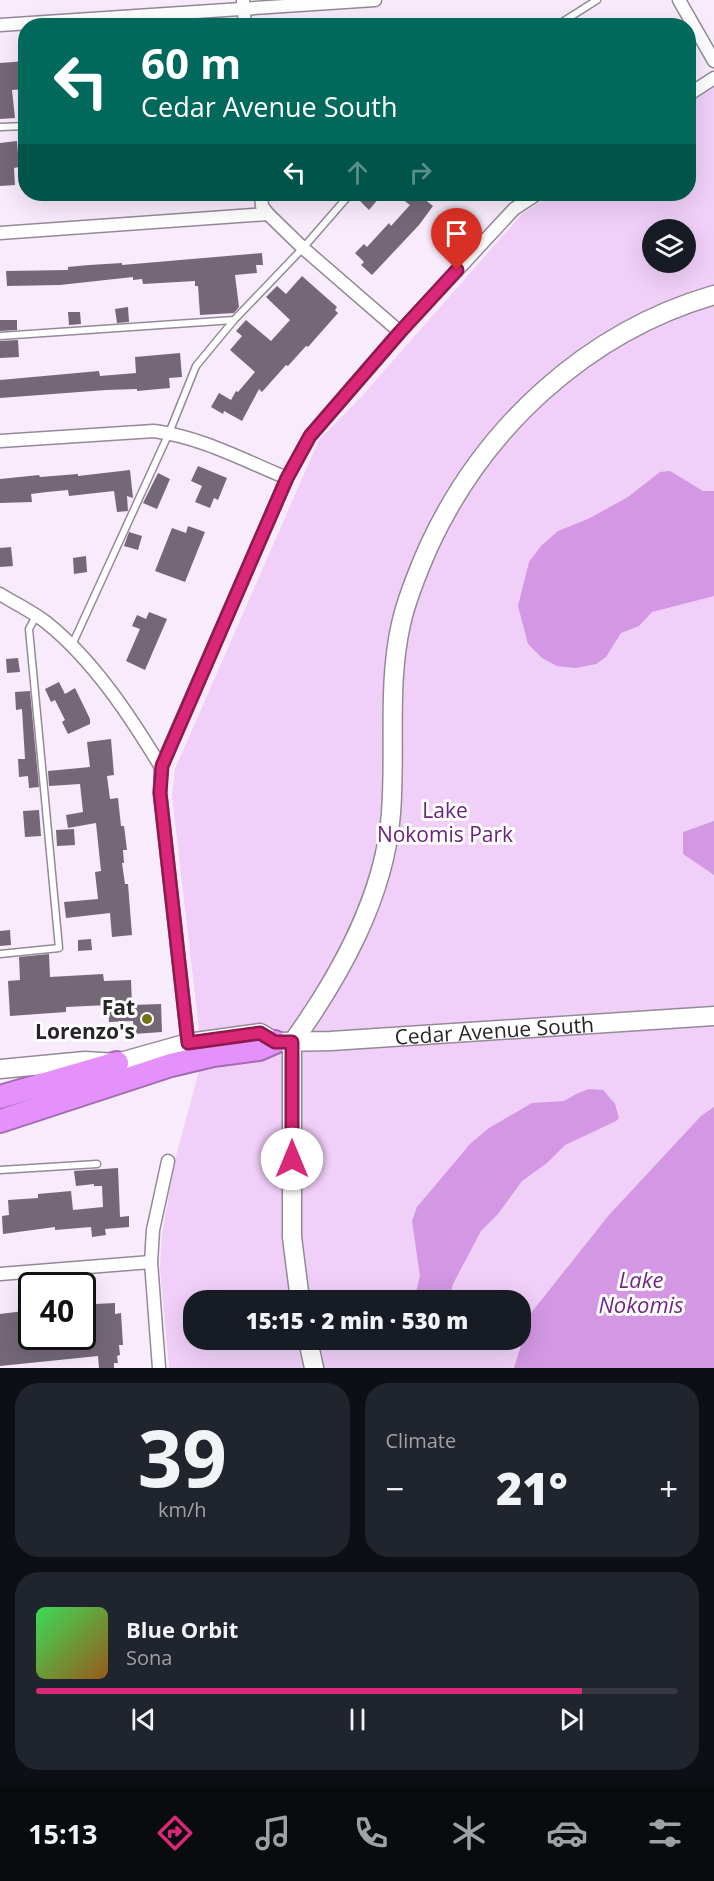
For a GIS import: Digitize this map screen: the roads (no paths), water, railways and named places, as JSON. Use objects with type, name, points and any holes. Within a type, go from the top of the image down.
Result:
[{"type":"highway","name":"Cedar Avenue South","points":[[0,1121],[171,1065],[213,1055],[259,1049],[283,1042]]},
{"type":"highway","name":"Cedar Avenue South","points":[[0,1097],[117,1063]]},
{"type":"street","points":[[81,18],[243,4],[375,0]]},
{"type":"street","points":[[679,0],[689,18]]},
{"type":"street","points":[[0,25],[18,23]]},
{"type":"street","points":[[696,30],[714,61]]},
{"type":"street","points":[[696,90],[714,78]]},
{"type":"street","points":[[262,201],[262,206],[268,214],[303,248],[400,332]]},
{"type":"street","points":[[188,1043],[160,793],[162,766],[287,478],[310,436],[400,332],[514,209],[526,201]]},
{"type":"street","points":[[0,233],[268,214]]},
{"type":"street","points":[[299,1290],[292,1237],[283,1042],[310,1018],[350,948],[377,888],[388,846],[392,811],[393,674],[401,624],[415,578],[444,514],[467,478],[497,438],[526,405],[570,369],[646,320],[684,304],[714,296]]},
{"type":"street","points":[[0,441],[154,431],[200,441],[287,478]]},
{"type":"street","points":[[0,594],[48,624],[71,647],[108,687],[162,766]]},
{"type":"street","name":"Cedar Avenue South","points":[[117,1063],[188,1043],[260,1033],[283,1042],[714,1016]]},
{"type":"street","points":[[0,1069],[86,1061],[117,1063]]},
{"type":"street","points":[[159,1368],[151,1262],[153,1230],[168,1161]]},
{"type":"street","points":[[0,1274],[151,1262]]},
{"type":"street","points":[[310,1350],[314,1368]]},
{"type":"lane","points":[[569,18],[597,0]]},
{"type":"lane","points":[[0,127],[18,126]]},
{"type":"lane","points":[[71,647],[169,433],[196,366],[234,320],[303,248],[344,201]]},
{"type":"lane","points":[[0,336],[234,320]]},
{"type":"lane","points":[[0,954],[59,948],[29,629],[36,616]]},
{"type":"lane","points":[[0,1170],[97,1164]]},
{"type":"water","points":[[670,471],[703,491],[714,491],[714,596],[652,612],[639,626],[621,633],[606,657],[596,664],[576,668],[557,666],[542,658],[528,644],[518,606],[529,562],[541,546],[558,531],[588,519],[628,497],[660,472]]},
{"type":"water","points":[[714,821],[714,875],[683,854],[683,832]]},
{"type":"water","points":[[589,1089],[603,1090],[615,1104],[619,1118],[565,1145],[547,1163],[522,1181],[498,1214],[481,1231],[452,1290],[416,1290],[420,1276],[412,1221],[417,1207],[470,1144],[489,1128],[532,1103],[564,1101]]},
{"type":"water","name":"Lake Nokomis","points":[[714,1107],[714,1368],[514,1368],[520,1350],[531,1350],[531,1313],[609,1215],[701,1116]]},
{"type":"place","name":"Fat Lorenzo's","points":[[147,1019]]},
{"type":"park label","name":"Lake Nokomis Park","points":[[445,822]]}]
